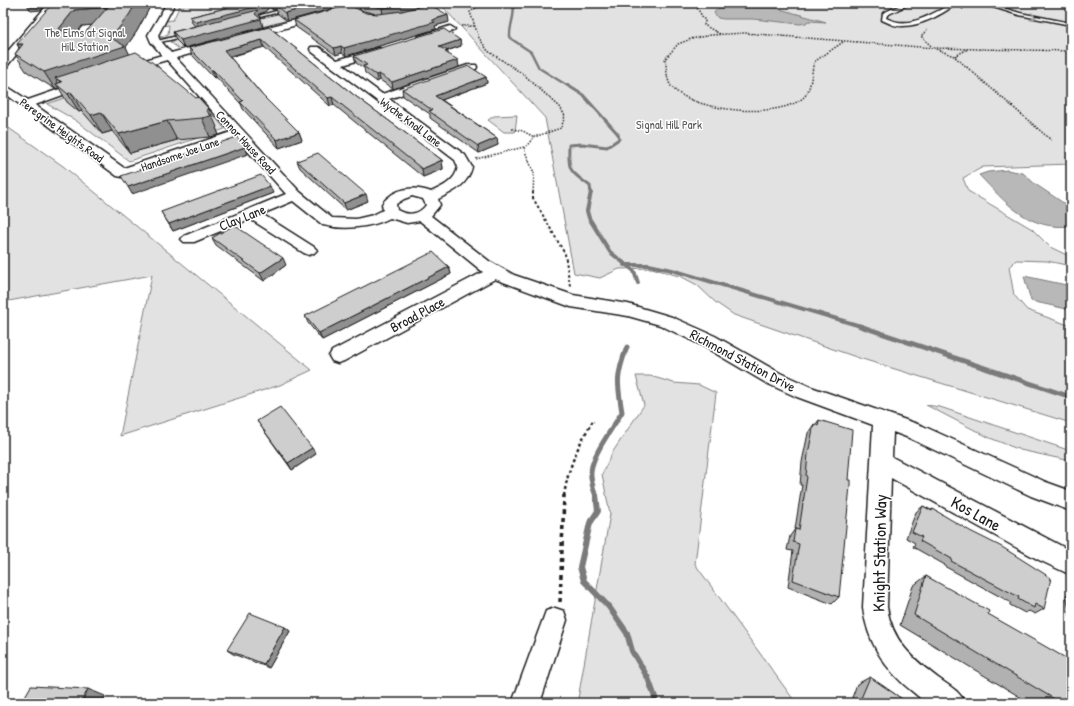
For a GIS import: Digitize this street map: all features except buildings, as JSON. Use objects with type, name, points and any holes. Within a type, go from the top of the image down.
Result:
[{"type":"street","points":[[3,64],[54,3]]},
{"type":"street","points":[[156,42],[153,38],[154,35],[171,3]]},
{"type":"street","points":[[118,72],[168,56],[369,3]]},
{"type":"street","points":[[412,41],[450,29]]},
{"type":"street","name":"Connor House Road","points":[[156,42],[295,195],[328,222],[356,223],[377,219],[390,212]]},
{"type":"street","points":[[335,64],[389,48]]},
{"type":"street","name":"Wyche Knoll Lane","points":[[315,49],[460,158],[464,163]]},
{"type":"street","points":[[380,98],[472,67]]},
{"type":"street","points":[[27,104],[96,80]]},
{"type":"street","name":"Peregrine Heights Road","points":[[3,87],[122,173]]},
{"type":"street","name":"Handsome Joe Lane","points":[[122,173],[239,134]]},
{"type":"street","points":[[430,198],[459,182],[465,171],[464,163]]},
{"type":"street","points":[[412,192],[426,195],[430,198],[433,201],[431,209],[422,216],[415,218],[400,218],[390,212],[389,204],[398,196],[412,192]]},
{"type":"street","name":"Clay Lane","points":[[188,238],[295,195]]},
{"type":"street","points":[[250,213],[309,250]]},
{"type":"street","name":"Richmond Station Drive","points":[[422,216],[458,246],[495,272],[528,287],[571,301],[628,310],[666,321],[709,341],[773,378],[804,392],[916,432],[1039,489],[1071,501]]},
{"type":"street","name":"Broad Place","points":[[338,356],[495,272]]},
{"type":"street","name":"Knight Station Way","points":[[884,420],[875,607],[878,627],[888,648],[898,660],[932,690],[951,703]]},
{"type":"street","name":"Kos Lane","points":[[882,462],[1047,552],[1071,563]]},
{"type":"street","points":[[526,703],[555,620]]},
{"type":"lane","points":[[243,20],[312,3]]},
{"type":"lane","points":[[909,3],[885,14],[884,19],[897,25],[913,24],[955,3]]},
{"type":"lane","points":[[982,3],[1024,15],[1071,24]]},
{"type":"lane","points":[[156,42],[190,34]]},
{"type":"path","points":[[464,163],[524,147],[534,137],[561,128],[565,120],[565,116],[560,107],[523,74],[485,48],[470,12],[483,3]]},
{"type":"path","points":[[694,3],[705,21],[704,25],[722,34]]},
{"type":"path","points":[[960,11],[973,4],[971,3]]},
{"type":"path","points":[[932,28],[921,36],[933,48],[954,56],[1051,140]]},
{"type":"path","points":[[842,42],[814,62],[805,96],[797,102],[781,108],[743,111],[709,106],[687,99],[671,86],[665,59],[678,44],[691,39],[722,34],[764,34],[842,42],[880,42],[933,48],[1071,51]]},
{"type":"path","points":[[954,56],[968,49]]},
{"type":"path","points":[[512,129],[524,131],[534,137]]},
{"type":"path","points":[[524,147],[534,173],[533,198],[565,254],[569,267],[571,301]]},
{"type":"path","points":[[555,620],[561,595],[562,581],[562,497],[573,454],[594,419]]},
{"type":"green space","points":[[181,3],[306,3],[198,31],[188,28],[190,31],[171,37],[157,38],[168,34],[169,25],[162,26],[165,21],[173,20]]},
{"type":"green space","points":[[320,3],[334,3],[340,7],[178,48],[170,42]]},
{"type":"green space","name":"Signal Hill Park","points":[[449,3],[1071,3],[1071,164],[983,167],[963,178],[968,191],[1032,229],[1050,247],[1071,257],[1071,266],[1047,261],[1016,260],[1009,267],[1014,295],[1027,310],[1071,326],[1071,423],[859,358],[734,315],[715,302],[697,285],[682,277],[652,268],[619,269],[600,278],[574,273],[545,118],[441,5]]},
{"type":"green space","points":[[157,65],[203,115],[212,114],[225,129],[129,161],[75,120],[47,104]]},
{"type":"green space","points":[[517,115],[515,132],[504,132],[488,120],[494,116]]},
{"type":"green space","points":[[3,124],[63,166],[312,370],[280,385],[120,436],[152,275],[3,302]]},
{"type":"green space","points":[[636,376],[650,376],[674,383],[699,385],[716,393],[695,564],[796,703],[580,703],[578,699],[610,514],[602,474],[612,453],[644,405]]},
{"type":"green space","points":[[926,405],[940,407],[1071,451],[1071,461],[1020,450],[990,438]]},
{"type":"shaded area","points":[[726,7],[776,8],[826,22],[808,21],[800,24],[753,19],[718,18],[714,13],[717,9]]},
{"type":"shaded area","points":[[1007,170],[1023,173],[1035,184],[1071,208],[1071,226],[1043,224],[1019,213],[979,175],[988,172]]},
{"type":"shaded area","points":[[1024,276],[1071,286],[1071,310],[1031,301]]},
{"type":"waterway","points":[[513,3],[514,13],[510,28],[510,38],[531,52],[539,68],[568,86]]},
{"type":"waterway","points":[[567,85],[583,95],[618,134],[619,139],[607,147],[582,144],[569,145],[569,161],[571,170],[590,186],[591,192]]},
{"type":"waterway","points":[[591,192],[587,211],[589,218],[610,252],[626,265]]},
{"type":"waterway","points":[[626,265],[649,265],[672,270],[864,327]]},
{"type":"waterway","points":[[626,265],[634,271],[638,283]]},
{"type":"waterway","points":[[860,326],[1071,397]]},
{"type":"waterway","points":[[596,496],[591,481],[591,471],[595,456],[622,412],[618,379],[627,347]]},
{"type":"waterway","points":[[596,495],[598,511],[590,523],[580,567],[584,581],[609,607],[627,633],[632,651],[648,678],[657,703]]},
{"type":"park label","name":"The Elms at Signal Hill Station","points":[[85,39]]}]
